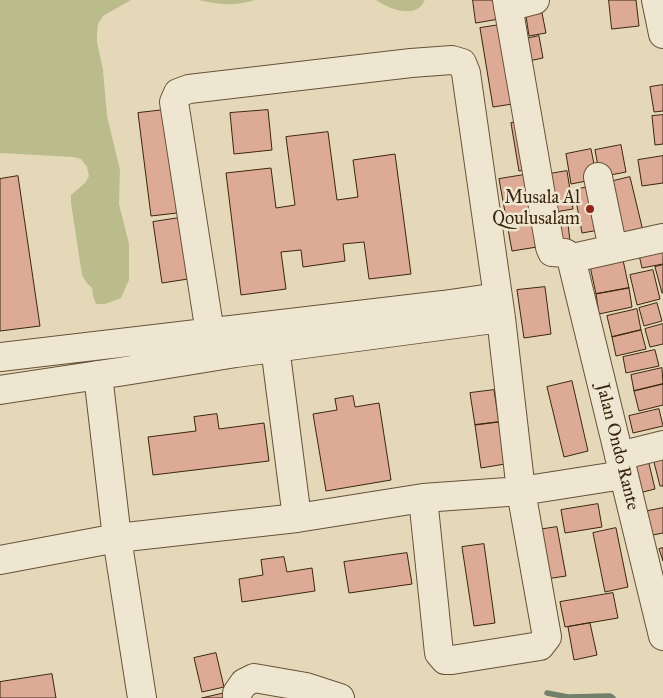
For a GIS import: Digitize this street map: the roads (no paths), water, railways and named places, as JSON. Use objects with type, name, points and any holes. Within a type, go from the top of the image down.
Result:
[{"type":"street","points":[[536,0],[508,3],[552,252],[565,253],[573,258],[663,238]]},
{"type":"street","points":[[656,0],[663,34]]},
{"type":"street","points":[[210,333],[174,102],[178,93],[189,89],[411,64],[452,60],[462,63],[466,73],[500,308],[521,491],[547,637],[540,646],[452,660],[445,660],[439,653],[423,498]]},
{"type":"street","points":[[598,177],[613,249]]},
{"type":"street","name":"Jalan Ondo Rante","points":[[573,258],[572,262],[662,632]]},
{"type":"street","points":[[0,357],[443,306],[500,308]]},
{"type":"street","points":[[0,390],[275,348],[500,308]]},
{"type":"street","points":[[275,348],[296,518]]},
{"type":"street","points":[[98,375],[117,538],[142,698]]},
{"type":"street","points":[[0,560],[117,538],[296,518],[423,498],[521,491],[621,465],[663,445]]},
{"type":"street","points":[[237,698],[237,693],[244,683],[254,678],[306,687],[340,698]]},
{"type":"waterway","points":[[547,693],[568,697],[610,696],[613,698]]},
{"type":"place","name":"Musala Al Qoulusalam","points":[[590,209]]}]
